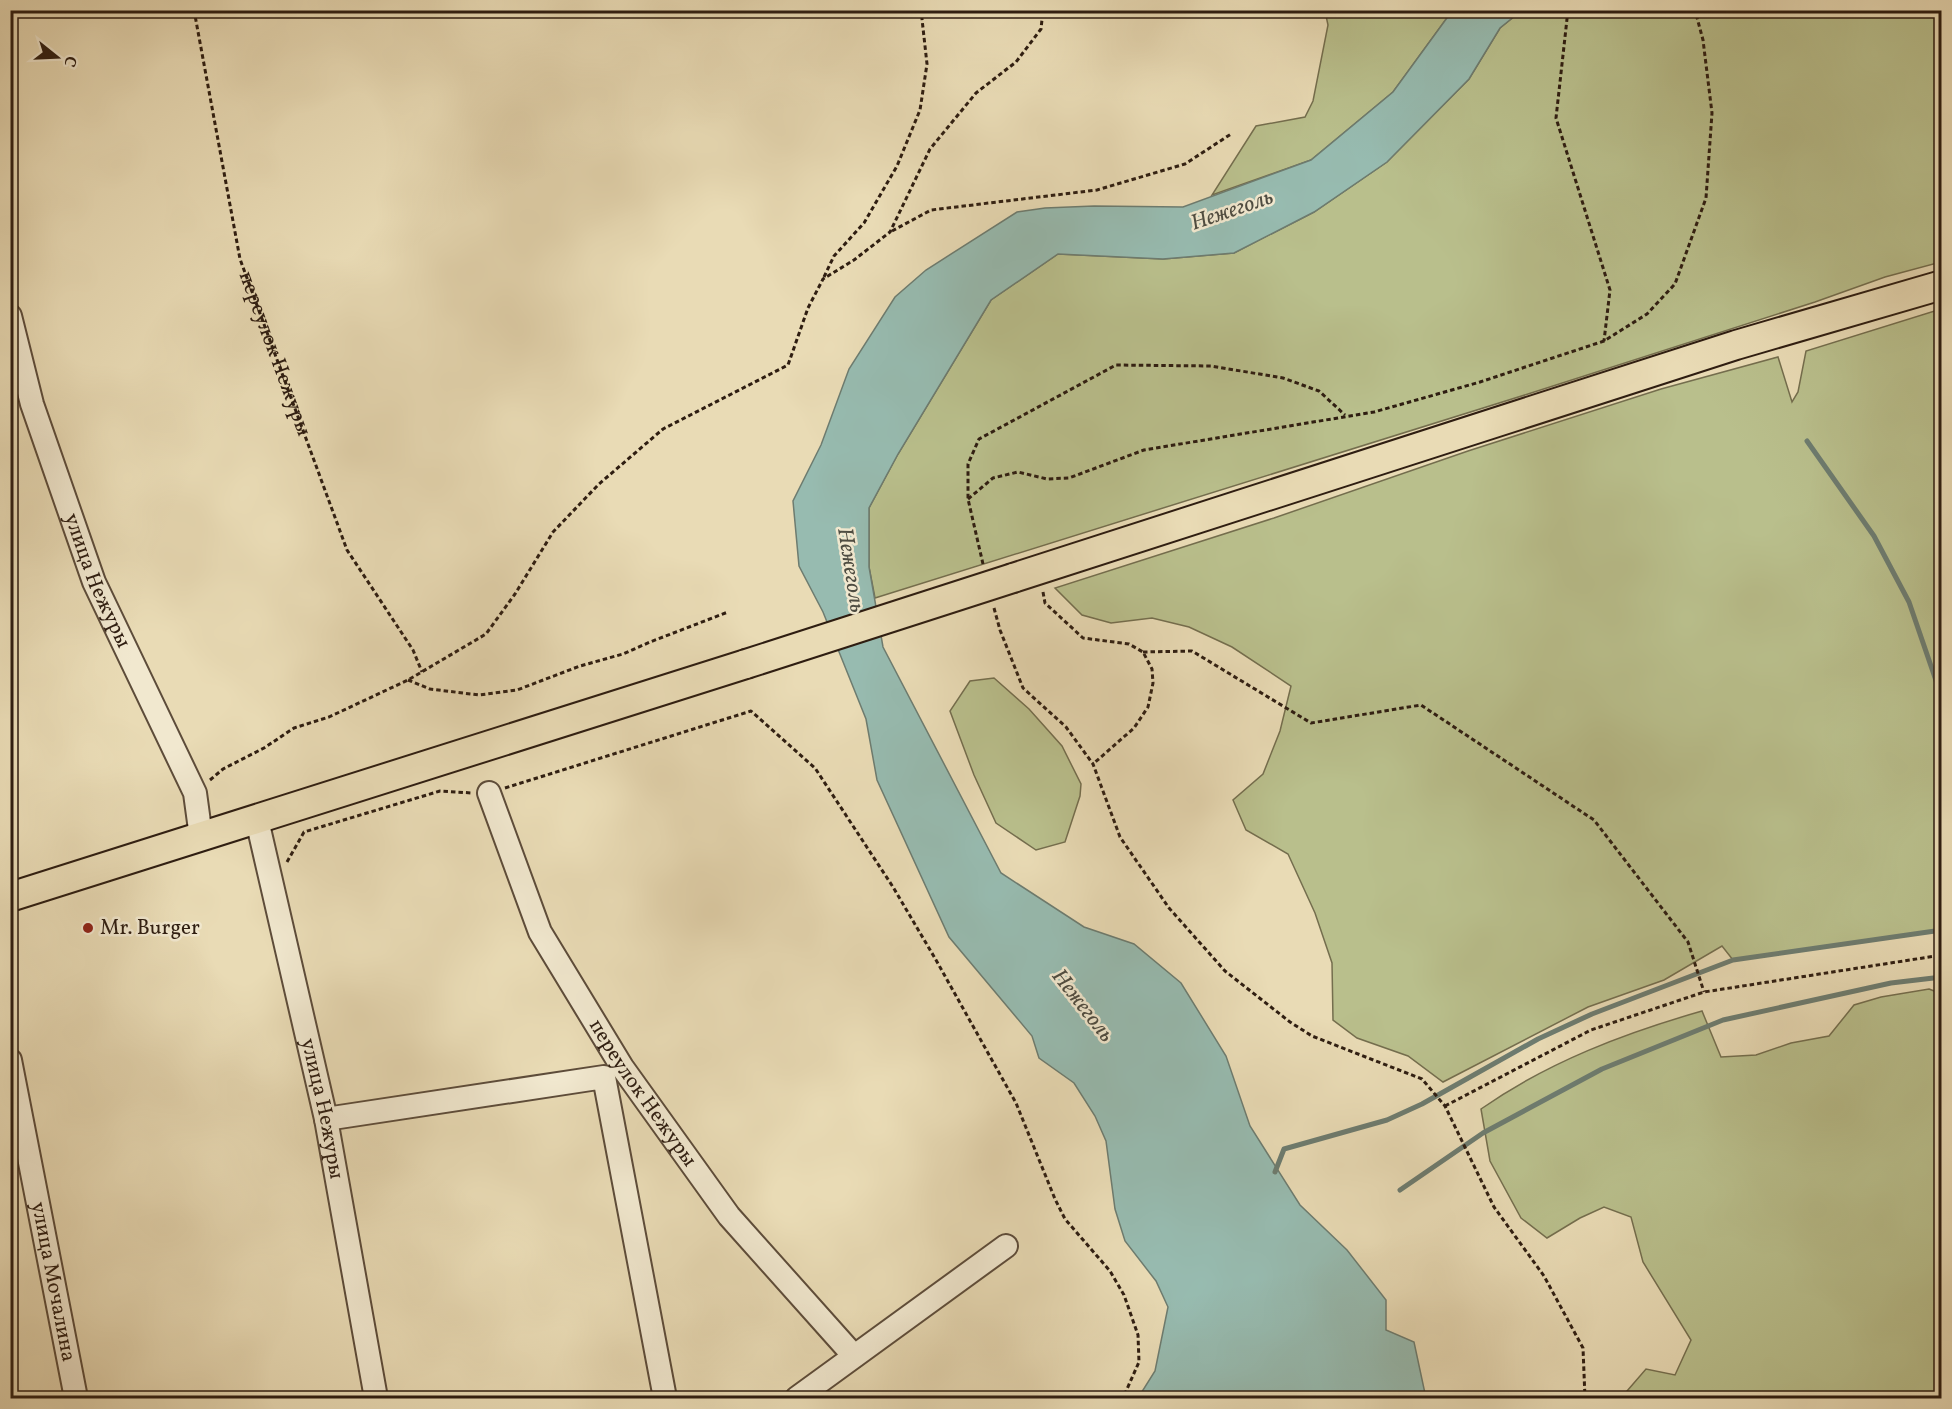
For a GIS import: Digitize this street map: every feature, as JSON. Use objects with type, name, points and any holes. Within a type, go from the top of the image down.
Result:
[{"type":"main road","points":[[10,897],[746,664],[1013,574],[1736,345],[1941,285]]},
{"type":"street","name":"улица Нежуры","points":[[10,316],[32,404],[94,582],[195,793],[201,837]]},
{"type":"street","name":"переулок Нежуры","points":[[489,793],[540,932],[613,1072],[729,1216],[854,1356]]},
{"type":"street","name":"улица Нежуры","points":[[257,820],[326,1119],[376,1398]]},
{"type":"street","name":"улица Мочалина","points":[[10,1060],[75,1398]]},
{"type":"street","name":"переулок Нежуры","points":[[326,1119],[613,1072]]},
{"type":"street","name":"переулок Нежуры","points":[[613,1072],[664,1398]]},
{"type":"street","points":[[797,1398],[1006,1246]]},
{"type":"path","name":"переулок Нежуры","points":[[194,10],[240,259],[347,550],[413,650],[422,672]]},
{"type":"path","points":[[195,793],[223,769],[264,748],[294,728],[329,717],[408,680],[486,634],[515,594],[553,532],[599,484],[663,429],[788,365],[808,308],[834,256],[864,224],[891,176],[920,110],[927,64],[921,10]]},
{"type":"path","points":[[890,232],[930,149],[976,93],[1016,62],[1041,28],[1043,10]]},
{"type":"path","points":[[1568,10],[1556,118],[1610,290],[1604,341]]},
{"type":"path","points":[[968,500],[993,478],[1018,472],[1047,479],[1069,478],[1144,450],[1374,412],[1480,382],[1604,341],[1647,314],[1675,284],[1706,198],[1712,113],[1703,40],[1695,10]]},
{"type":"path","points":[[823,279],[855,260],[890,232],[931,210],[1097,190],[1185,164],[1231,134]]},
{"type":"path","points":[[1094,764],[1134,728],[1148,706],[1154,683],[1152,669],[1143,652],[1130,644],[1083,638],[1013,574],[968,500],[968,464],[979,439],[1116,365],[1211,366],[1282,378],[1319,391],[1345,416]]},
{"type":"path","points":[[994,608],[1000,630],[1023,688],[1066,728],[1094,764],[1120,837],[1169,908],[1225,971],[1290,1022],[1312,1036],[1422,1079],[1445,1106],[1494,1207],[1544,1276],[1583,1348],[1585,1398]]},
{"type":"path","points":[[408,680],[430,689],[479,695],[517,690],[580,666],[623,654],[728,612]]},
{"type":"path","points":[[1143,652],[1192,651],[1311,723],[1421,705],[1594,820],[1688,942],[1704,992]]},
{"type":"path","points":[[273,890],[285,883],[287,859],[304,831],[440,791],[489,793],[751,711],[815,768],[893,887],[1011,1093],[1054,1199],[1065,1219],[1110,1271],[1124,1295],[1138,1335],[1139,1362],[1123,1398]]},
{"type":"path","points":[[1445,1106],[1591,1030],[1704,992],[1941,954]]},
{"type":"green space","points":[[1325,11],[1452,11],[1393,92],[1311,160],[1212,195],[1256,126],[1305,117],[1313,101],[1328,25]]},
{"type":"green space","points":[[1521,11],[1941,11],[1941,262],[1885,277],[1815,302],[1528,394],[875,598],[869,567],[869,508],[898,454],[991,300],[1058,254],[1163,259],[1234,253],[1314,212],[1387,162],[1469,79],[1500,28]]},
{"type":"green space","points":[[1941,309],[1941,930],[1733,960],[1722,946],[1664,980],[1588,1007],[1443,1082],[1408,1056],[1357,1038],[1333,1020],[1332,963],[1315,913],[1288,854],[1246,830],[1233,800],[1263,774],[1280,731],[1291,686],[1232,647],[1189,627],[1152,618],[1111,623],[1082,615],[1055,588],[1274,518],[1468,451],[1661,389],[1778,357],[1792,402],[1798,392],[1806,351]]},
{"type":"green space","points":[[994,678],[1029,709],[1062,746],[1081,784],[1080,796],[1065,842],[1036,850],[996,823],[974,775],[950,711],[970,681]]},
{"type":"green space","points":[[1929,989],[1942,994],[1941,1398],[1628,1398],[1627,1391],[1646,1369],[1675,1375],[1691,1340],[1643,1262],[1631,1217],[1604,1207],[1580,1218],[1547,1238],[1521,1218],[1490,1161],[1481,1109],[1560,1063],[1616,1039],[1702,1011],[1721,1057],[1756,1055],[1791,1043],[1829,1036],[1854,1005],[1881,997]]},
{"type":"water","name":"Нежеголь","points":[[1452,11],[1521,11],[1500,28],[1469,79],[1387,162],[1314,212],[1234,253],[1163,259],[1058,254],[991,300],[898,454],[869,508],[869,567],[883,647],[1001,873],[1084,927],[1134,944],[1181,983],[1226,1056],[1250,1126],[1300,1205],[1347,1250],[1386,1300],[1386,1330],[1414,1342],[1426,1398],[1138,1398],[1155,1371],[1168,1307],[1156,1281],[1125,1241],[1115,1209],[1106,1141],[1095,1116],[1074,1083],[1039,1058],[1032,1036],[949,937],[877,780],[866,719],[823,612],[799,566],[793,501],[821,445],[849,369],[895,297],[926,270],[1017,212],[1045,208],[1094,206],[1183,207],[1311,160],[1393,92]]},
{"type":"waterway","points":[[1807,441],[1874,536],[1909,602],[1942,698]]},
{"type":"waterway","points":[[1275,1172],[1284,1149],[1387,1120],[1422,1104],[1538,1039],[1592,1014],[1733,960],[1942,930]]},
{"type":"waterway","points":[[1400,1190],[1483,1133],[1602,1069],[1723,1020],[1891,983],[1942,977]]},
{"type":"place","name":"Mr. Burger","points":[[88,928]]}]
